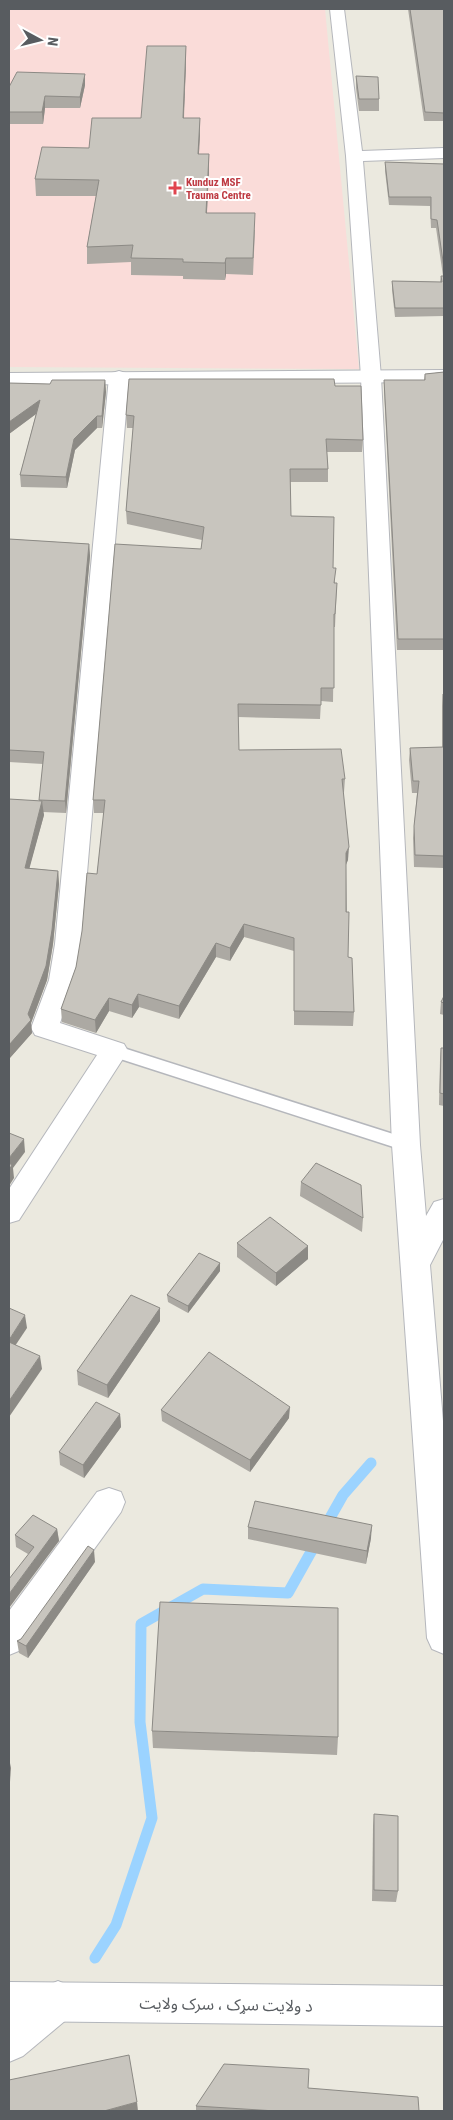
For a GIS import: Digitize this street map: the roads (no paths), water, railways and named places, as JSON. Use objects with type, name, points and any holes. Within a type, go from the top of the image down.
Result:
[{"type":"street","points":[[337,9],[354,156],[371,377],[406,1145],[416,1263],[438,1452],[444,1638]]},
{"type":"street","points":[[354,156],[444,154]]},
{"type":"street","points":[[9,379],[444,376]]},
{"type":"street","points":[[9,1212],[114,1051],[45,1028],[62,980],[68,944],[119,377]]},
{"type":"street","points":[[416,1263],[444,1210]]},
{"type":"street","points":[[9,1639],[109,1502]]},
{"type":"street","name":"د ولایت سړک ، سرک ولایت","points":[[9,2001],[444,2006]]},
{"type":"street","points":[[9,2042],[58,2001]]},
{"type":"lane","points":[[114,1051],[406,1145]]},
{"type":"waterway","points":[[326,1525],[343,1495],[371,1463]]},
{"type":"waterway","points":[[95,1958],[116,1925],[152,1818],[140,1722],[141,1624],[203,1589],[288,1593],[316,1543]]},
{"type":"place","name":"Kunduz MSF Trauma Centre","points":[[175,188]]}]
